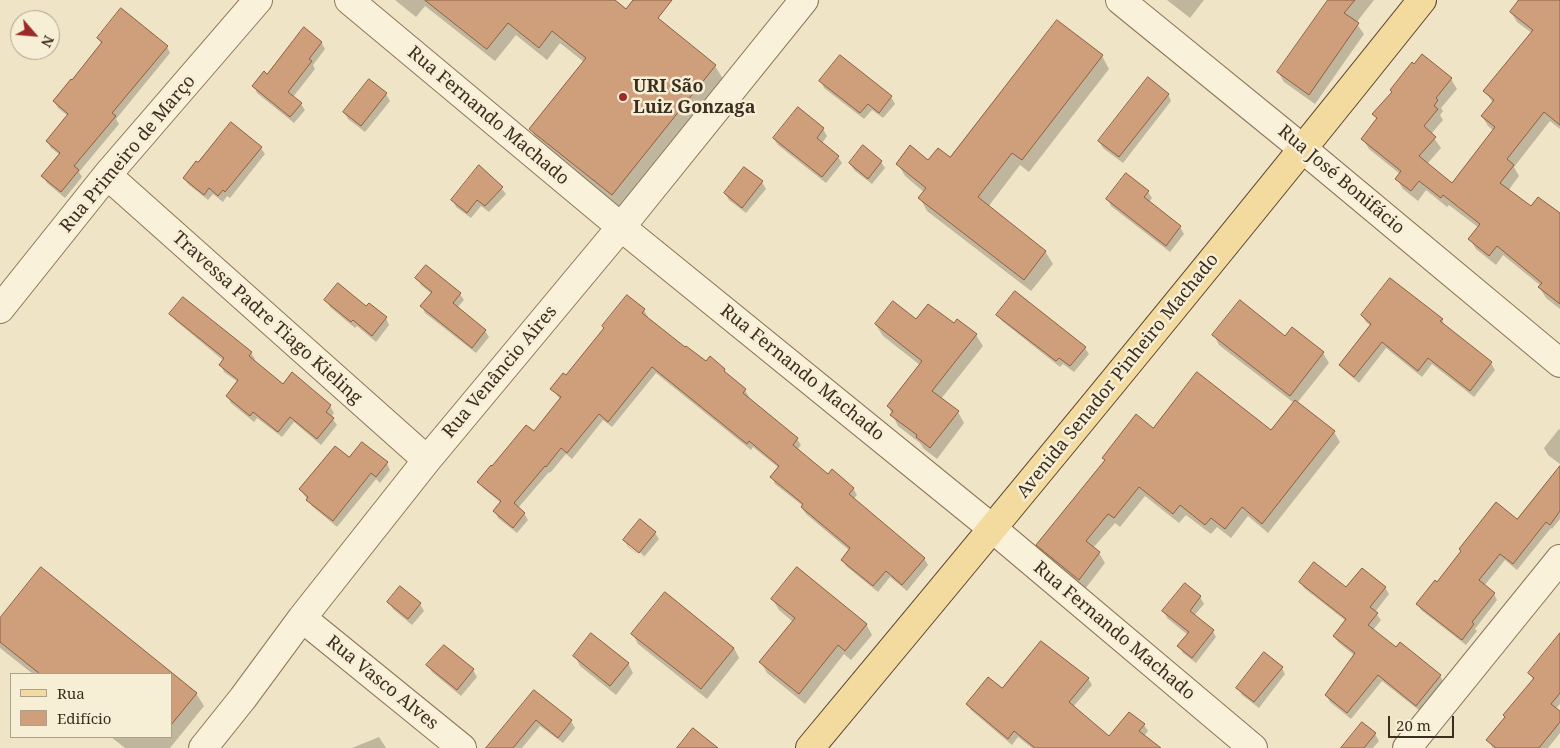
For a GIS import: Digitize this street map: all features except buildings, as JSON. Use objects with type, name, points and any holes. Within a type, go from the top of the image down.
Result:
[{"type":"main road","name":"Avenida Senador Pinheiro Machado","points":[[810,748],[993,529],[1422,0]]},
{"type":"street","name":"Rua Primeiro de Março","points":[[0,309],[107,175],[258,0]]},
{"type":"street","name":"Rua Fernando Machado","points":[[349,0],[620,226],[993,529],[1253,748]]},
{"type":"street","name":"Rua Venâncio Aires","points":[[203,748],[243,698],[302,618],[427,460],[804,0]]},
{"type":"street","name":"Rua José Bonifácio","points":[[1120,0],[1303,149],[1560,363]]},
{"type":"street","name":"Travessa Padre Tiago Kieling","points":[[107,175],[427,460]]},
{"type":"street","points":[[1407,748],[1560,559]]},
{"type":"street","name":"Rua Vasco Alves","points":[[302,618],[462,748]]},
{"type":"place","name":"URI São Luiz Gonzaga","points":[[623,97]]}]
